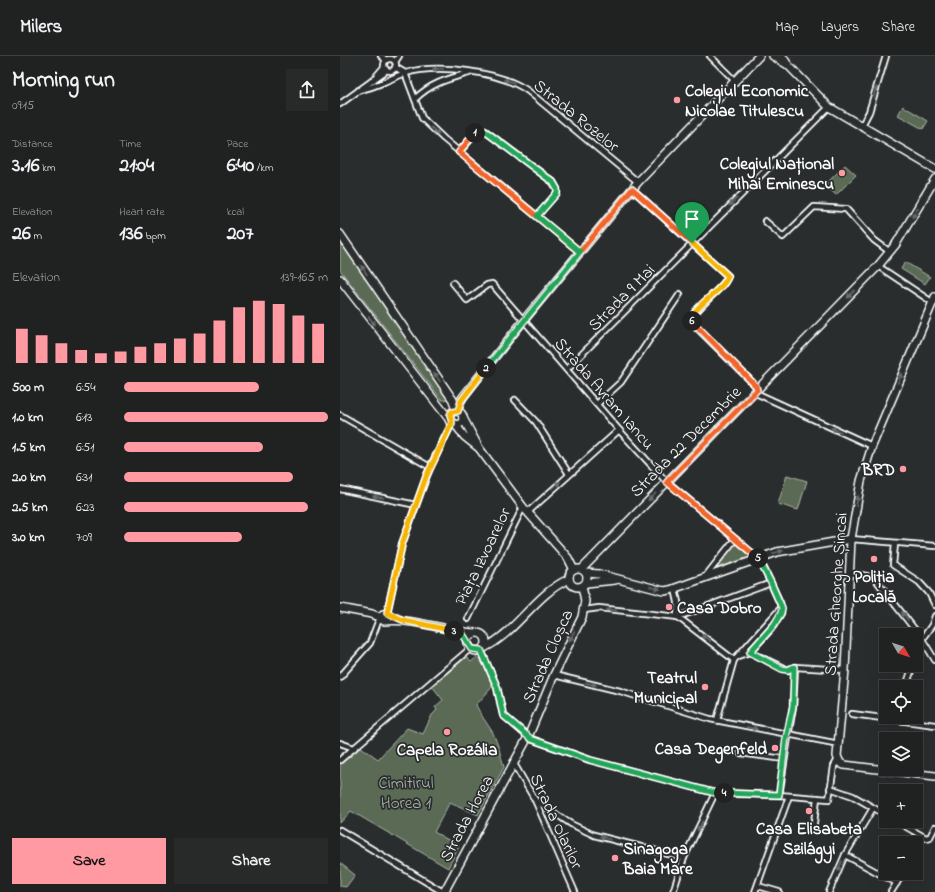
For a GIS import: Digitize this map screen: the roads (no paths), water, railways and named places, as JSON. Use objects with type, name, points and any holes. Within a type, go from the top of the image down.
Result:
[{"type":"street","points":[[381,56],[392,61],[405,74],[419,111],[427,123],[459,152],[580,252]]},
{"type":"street","points":[[340,104],[370,82],[399,56]]},
{"type":"street","points":[[710,56],[735,81]]},
{"type":"street","points":[[457,411],[463,398],[524,320],[632,189],[759,56]]},
{"type":"street","points":[[773,56],[788,65]]},
{"type":"street","points":[[782,56],[788,65],[829,107],[935,169]]},
{"type":"street","points":[[861,127],[869,112],[886,56]]},
{"type":"street","points":[[385,69],[393,70],[392,61]]},
{"type":"street","name":"Strada Rozelor","points":[[359,90],[370,89],[405,74],[440,69],[491,75],[519,85],[638,182]]},
{"type":"street","name":"Strada Rozelor","points":[[414,99],[425,89],[438,82],[471,73]]},
{"type":"street","name":"Strada 9 Mai","points":[[567,369],[829,107]]},
{"type":"street","points":[[459,152],[476,132],[485,131],[553,182],[557,189],[557,193],[537,216]]},
{"type":"street","name":"Strada 22 Decembrie","points":[[584,571],[588,562],[878,266],[890,252],[935,179]]},
{"type":"street","points":[[632,189],[728,276],[724,283],[694,314],[691,320],[757,390],[758,394],[872,446]]},
{"type":"street","points":[[765,221],[783,237],[816,206],[848,209],[874,240],[890,252]]},
{"type":"street","points":[[341,237],[453,400],[457,411],[471,430],[479,448]]},
{"type":"street","points":[[878,266],[934,300]]},
{"type":"street","points":[[340,279],[452,422],[479,448],[526,509],[568,558],[574,570]]},
{"type":"street","name":"Strada Avram Iancu","points":[[452,283],[467,300],[490,283],[567,369],[618,430],[667,482],[758,558],[782,608],[776,617]]},
{"type":"street","points":[[597,404],[621,382],[680,294]]},
{"type":"street","name":"Strada Gheorghe Șincai","points":[[838,759],[843,711],[851,539],[861,481],[872,446],[934,300]]},
{"type":"street","points":[[515,400],[536,422],[569,474]]},
{"type":"street","points":[[340,677],[370,643],[378,622],[385,617],[400,550],[430,467],[452,422],[451,413],[457,411]]},
{"type":"street","points":[[340,415],[430,467]]},
{"type":"street","points":[[452,422],[460,423],[463,418]]},
{"type":"street","points":[[526,509],[569,474],[618,430]]},
{"type":"street","points":[[340,489],[416,505]]},
{"type":"street","name":"Piața Izvoarelor","points":[[468,619],[526,509]]},
{"type":"street","points":[[704,578],[735,539]]},
{"type":"street","points":[[574,570],[599,574],[664,591],[675,589],[758,558],[790,549],[851,539],[895,544],[935,546]]},
{"type":"street","points":[[895,544],[893,565],[919,582],[929,593],[935,605]]},
{"type":"street","points":[[462,633],[470,646],[476,651],[483,649],[500,637],[555,587],[569,579],[570,574],[574,570]]},
{"type":"street","points":[[584,571],[584,585]]},
{"type":"street","points":[[850,573],[872,577],[877,581],[913,628]]},
{"type":"street","points":[[569,579],[573,586],[617,579]]},
{"type":"street","points":[[584,610],[599,608],[677,617],[771,583]]},
{"type":"street","name":"Strada Cloșca","points":[[528,737],[554,675],[584,610],[584,585]]},
{"type":"street","points":[[675,589],[678,602],[677,617]]},
{"type":"street","points":[[340,608],[462,633],[479,634],[490,638],[500,637]]},
{"type":"street","points":[[923,638],[933,626],[935,616]]},
{"type":"street","points":[[677,617],[734,660]]},
{"type":"street","points":[[717,720],[734,660],[776,617]]},
{"type":"street","points":[[738,656],[750,652],[776,617]]},
{"type":"street","points":[[340,760],[470,646],[470,637],[479,634]]},
{"type":"street","points":[[479,634],[486,640],[483,649],[497,687],[503,715],[528,737],[542,744],[590,760],[715,793],[779,795],[829,799],[834,766],[838,759],[844,765],[935,776]]},
{"type":"street","points":[[923,641],[935,660]]},
{"type":"street","points":[[746,647],[750,652],[782,669],[788,670],[794,667],[845,670]]},
{"type":"street","points":[[779,795],[787,735],[793,706],[794,667]]},
{"type":"street","points":[[554,675],[620,691],[679,711],[787,735],[839,744]]},
{"type":"street","points":[[852,714],[879,717]]},
{"type":"street","points":[[923,723],[935,725]]},
{"type":"street","name":"Strada Horea","points":[[443,892],[528,737]]},
{"type":"street","points":[[340,743],[354,748]]},
{"type":"street","points":[[740,753],[784,759]]},
{"type":"street","name":"Strada Olarilor","points":[[513,762],[535,800],[576,892]]},
{"type":"street","points":[[830,788],[853,796],[879,812]]},
{"type":"street","points":[[675,891],[684,858],[715,793]]},
{"type":"street","points":[[755,892],[789,796]]},
{"type":"street","points":[[813,831],[817,798]]},
{"type":"street","points":[[535,800],[571,824],[594,835],[684,858]]},
{"type":"street","points":[[829,892],[845,855],[873,808]]},
{"type":"street","points":[[923,837],[930,837],[935,827]]},
{"type":"street","points":[[908,828],[921,836]]},
{"type":"street","points":[[340,830],[443,892]]},
{"type":"street","points":[[845,855],[897,883]]},
{"type":"street","points":[[891,892],[899,880]]},
{"type":"street","points":[[758,886],[779,892]]},
{"type":"place","name":"Colegiul Economic Nicolae Titulescu","points":[[677,100]]},
{"type":"place","name":"Colegiul Național Mihai Eminescu","points":[[842,173]]},
{"type":"place","name":"BRD","points":[[903,469]]},
{"type":"place","name":"Poliția Locală","points":[[874,559]]},
{"type":"place","name":"Casa Dobro","points":[[669,607]]},
{"type":"place","name":"Teatrul Municipal","points":[[705,687]]},
{"type":"place","name":"Capela Rozália","points":[[447,732]]},
{"type":"place","name":"Casa Degenfeld","points":[[775,748]]},
{"type":"place","name":"Casa Elisabeta Szilágyi","points":[[809,811]]},
{"type":"place","name":"Sinagoga Baia Mare","points":[[615,858]]},
{"type":"park label","name":"Cimitirul Horea 1","points":[[406,792]]}]
